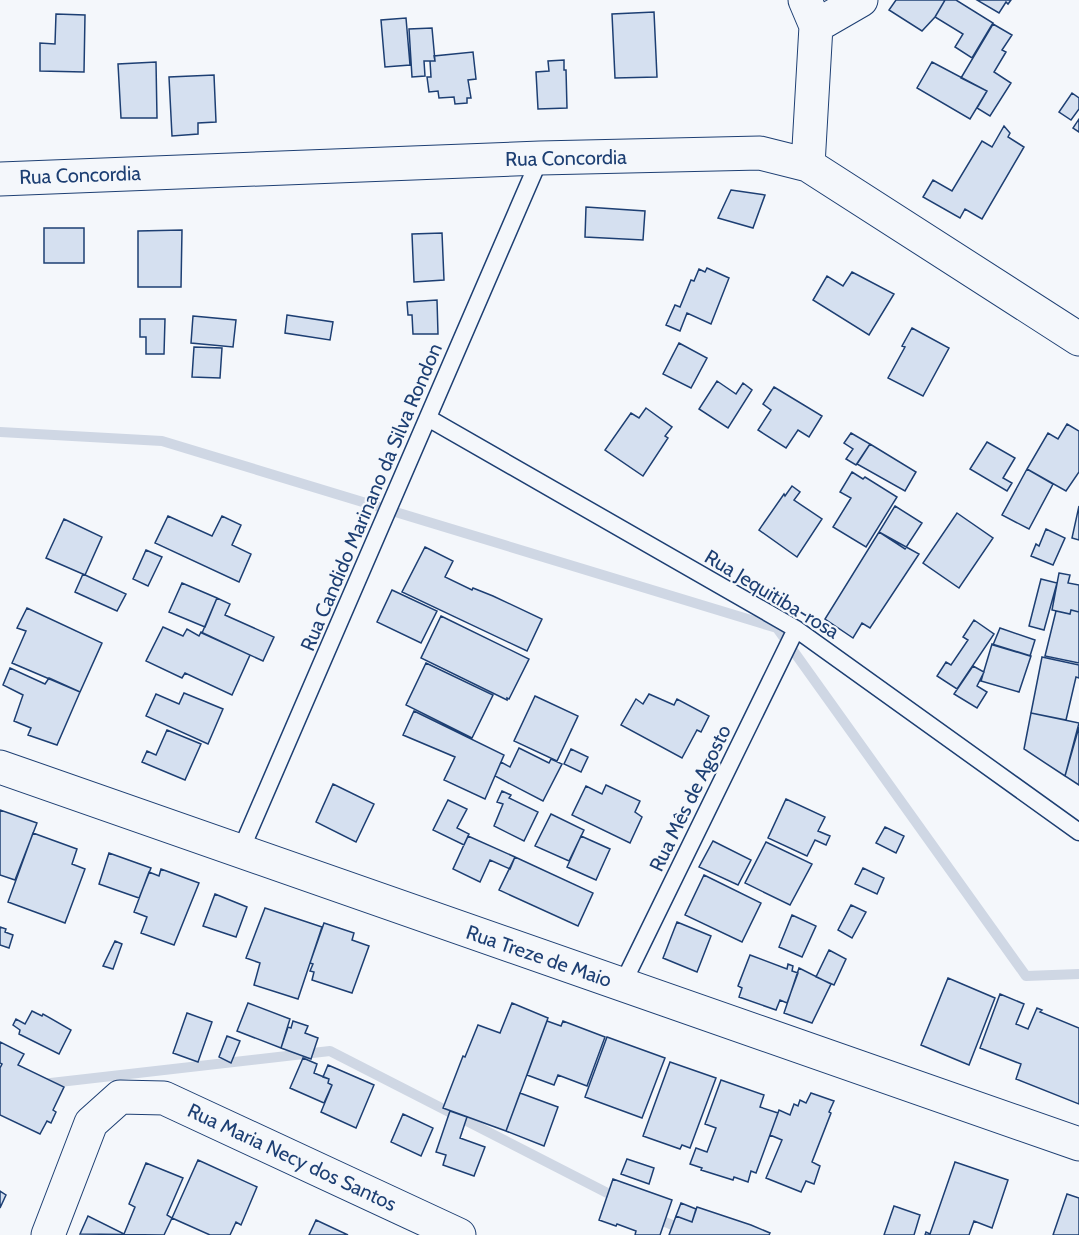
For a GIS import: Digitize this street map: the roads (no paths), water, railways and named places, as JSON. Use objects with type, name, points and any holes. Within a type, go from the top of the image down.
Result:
[{"type":"street","points":[[808,165],[810,13],[861,0]]},
{"type":"street","name":"Rua Concordia","points":[[0,179],[540,158],[760,153],[808,165],[1079,339]]},
{"type":"street","name":"Rua Treze de Maio","points":[[0,767],[1079,1144]]},
{"type":"street","name":"Rua Maria Necy dos Santos","points":[[48,1235],[91,1123],[120,1097],[164,1098],[459,1235]]},
{"type":"lane","name":"Rua Candido Marinano da Silva Rondon","points":[[240,852],[540,158]]},
{"type":"lane","name":"Rua Jequitiba-rosa","points":[[428,418],[796,629],[1079,832]]},
{"type":"lane","name":"Rua Mês de Agosto","points":[[622,985],[796,629]]},
{"type":"waterway","points":[[0,432],[162,441],[777,628],[1026,976],[1079,974]]},
{"type":"waterway","points":[[42,1084],[330,1051],[619,1199]]},
{"type":"waterway","points":[[651,1216],[696,1235]]}]
